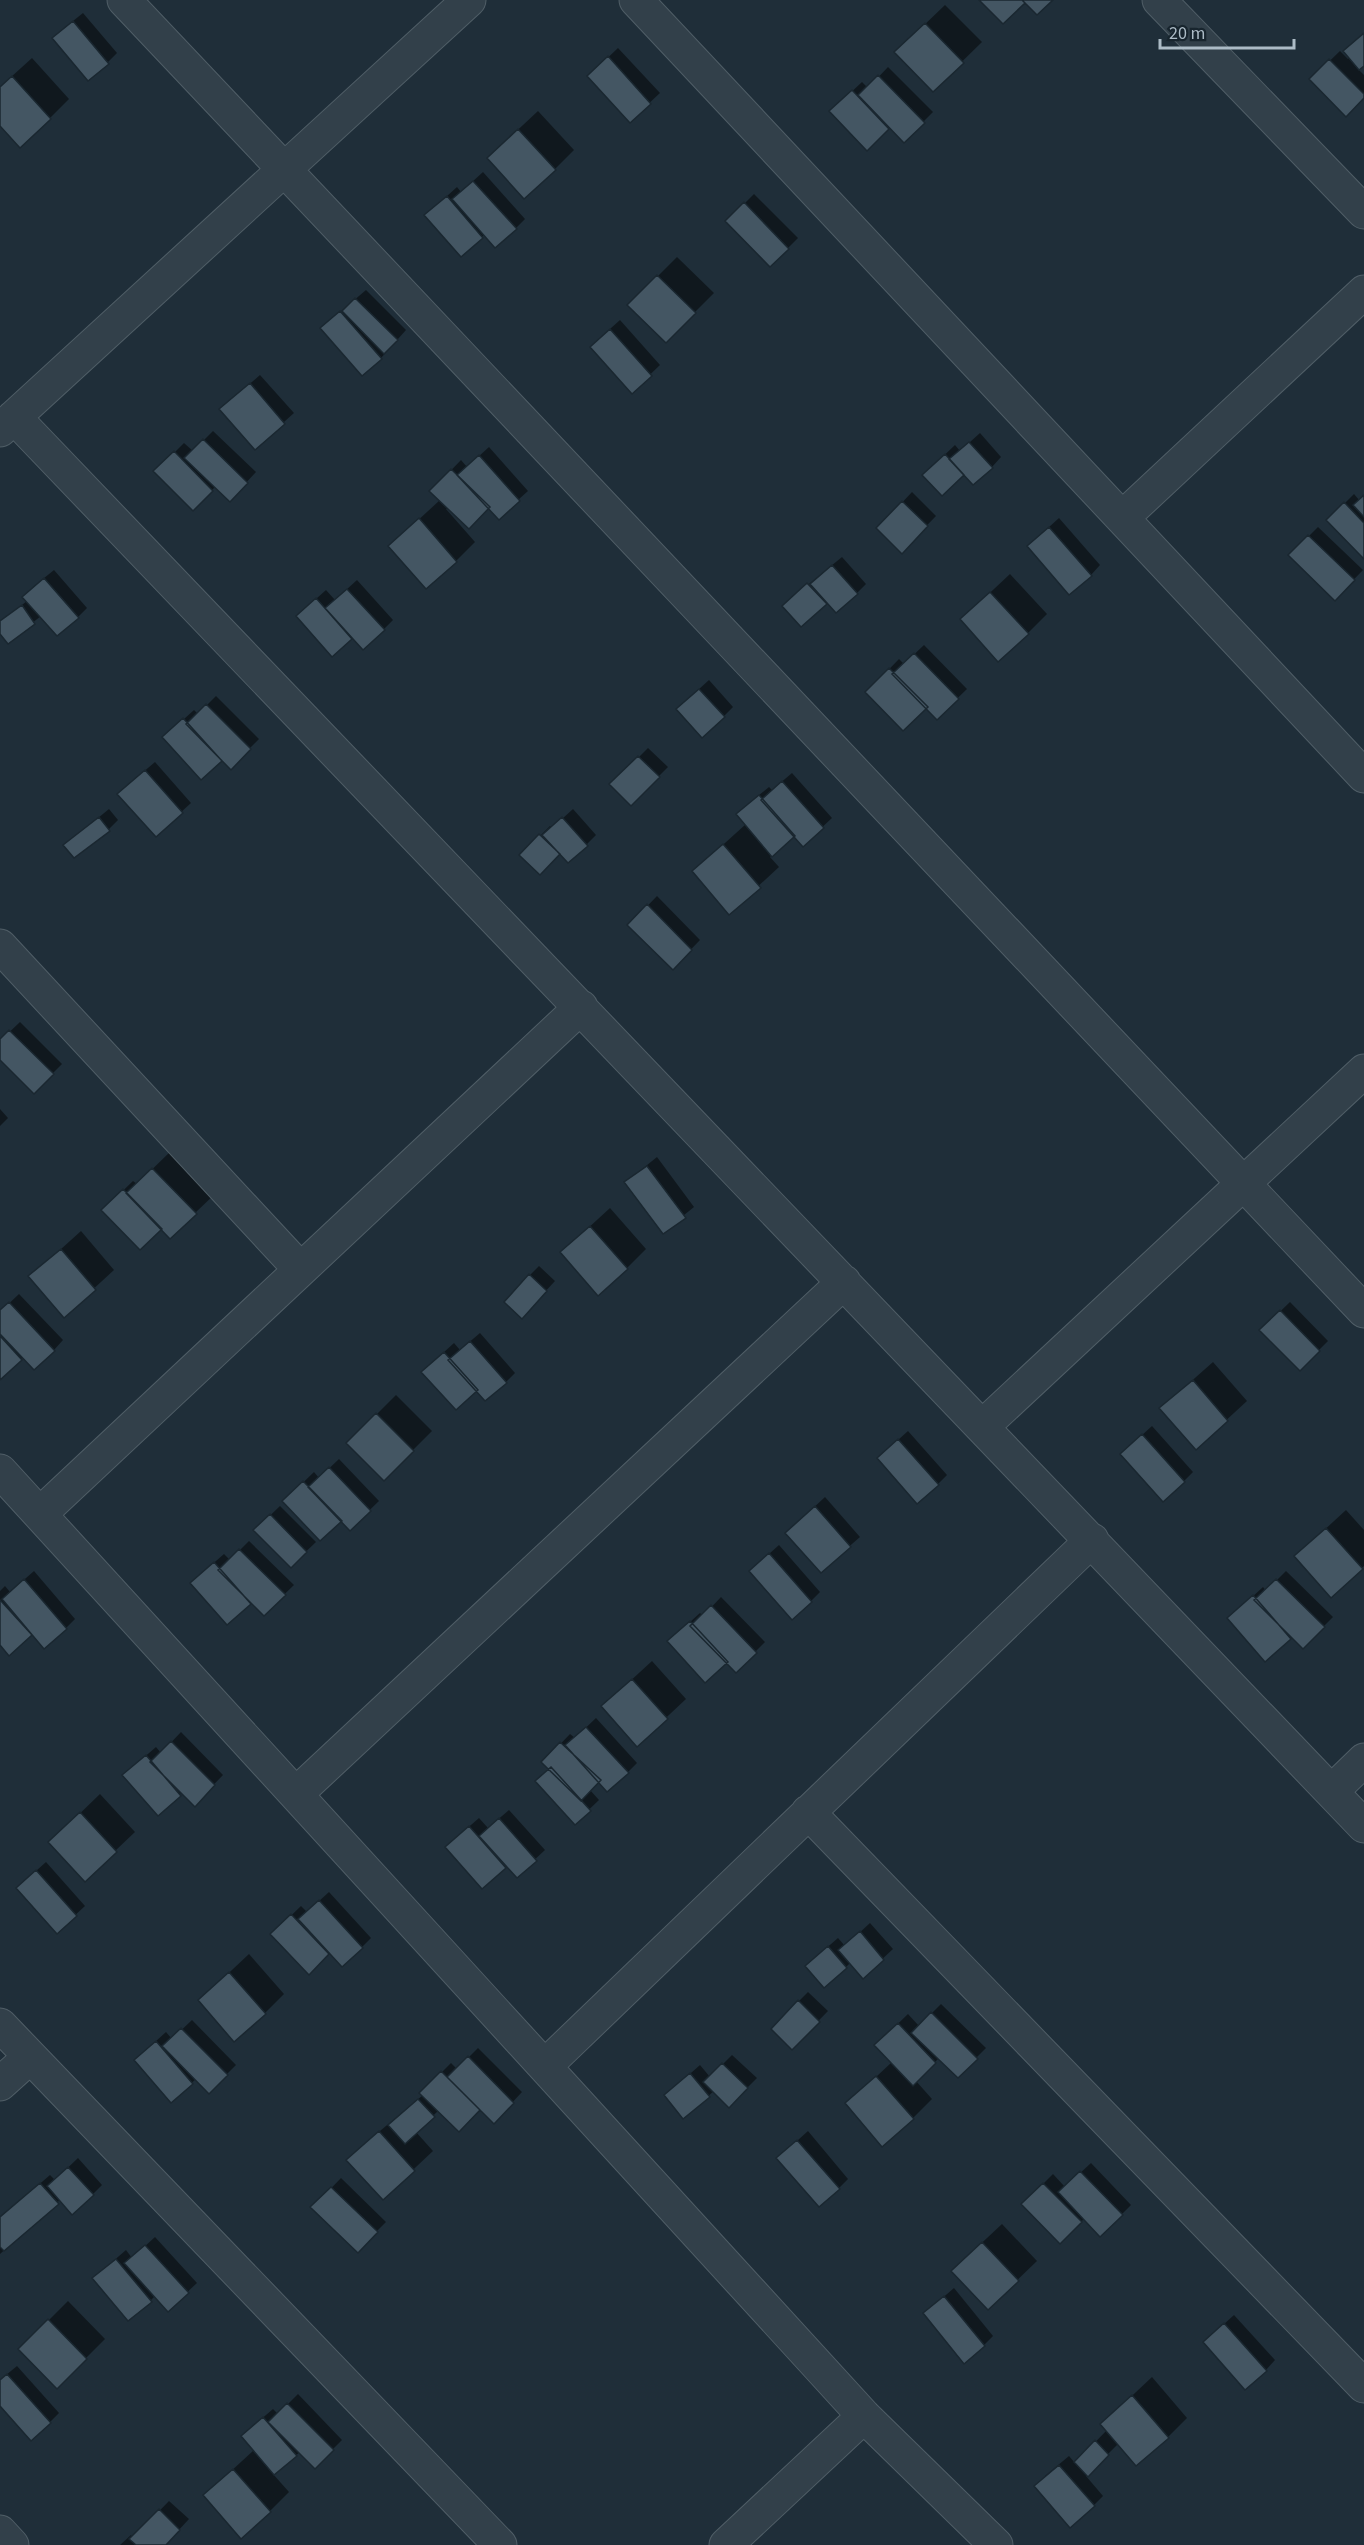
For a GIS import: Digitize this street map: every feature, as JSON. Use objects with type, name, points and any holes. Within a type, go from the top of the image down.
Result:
[{"type":"street","points":[[124,0],[1364,1311]]},
{"type":"street","points":[[469,0],[7,423],[581,1007],[1364,1826]]},
{"type":"street","points":[[636,0],[1364,776]]},
{"type":"street","points":[[1159,0],[1364,212]]},
{"type":"street","points":[[1122,518],[1364,292]]},
{"type":"street","points":[[0,946],[300,1269]]},
{"type":"street","points":[[40,1514],[581,1007]]},
{"type":"street","points":[[983,1426],[1364,1071]]},
{"type":"street","points":[[296,1794],[844,1282]]},
{"type":"street","points":[[0,1471],[864,2416],[996,2545]]},
{"type":"street","points":[[545,2066],[1092,1540]]},
{"type":"street","points":[[1332,1791],[1364,1760]]},
{"type":"street","points":[[808,1812],[1364,2386]]},
{"type":"street","points":[[0,2025],[500,2545]]},
{"type":"street","points":[[0,2084],[30,2057]]},
{"type":"street","points":[[726,2545],[864,2416]]},
{"type":"street","points":[[0,2532],[12,2545]]},
{"type":"building","points":[[979,0],[1022,0],[1025,3],[1003,24]]},
{"type":"building","points":[[1022,0],[1053,0],[1037,15]]},
{"type":"building","points":[[73,21],[109,64],[88,81],[52,38]]},
{"type":"building","points":[[925,23],[964,63],[933,92],[894,52]]},
{"type":"building","points":[[1364,33],[1364,66],[1359,70],[1343,51]]},
{"type":"building","points":[[608,56],[651,104],[630,123],[587,76]]},
{"type":"building","points":[[1329,59],[1364,94],[1364,98],[1346,117],[1309,79]]},
{"type":"building","points":[[878,75],[925,123],[904,143],[858,95]]},
{"type":"building","points":[[12,76],[51,119],[20,148],[0,126],[0,87]]},
{"type":"building","points":[[852,90],[889,129],[867,151],[829,111]]},
{"type":"building","points":[[518,129],[556,170],[524,199],[487,158]]},
{"type":"building","points":[[473,181],[517,229],[495,248],[452,199]]},
{"type":"building","points":[[447,196],[483,238],[461,257],[424,215]]},
{"type":"building","points":[[744,202],[789,249],[770,267],[725,221]]},
{"type":"building","points":[[657,275],[696,313],[666,343],[627,305]]},
{"type":"building","points":[[355,298],[398,340],[384,354],[342,311]]},
{"type":"building","points":[[340,311],[382,359],[362,376],[320,328]]},
{"type":"building","points":[[610,329],[652,376],[632,394],[590,347]]},
{"type":"building","points":[[250,383],[285,424],[255,450],[219,409]]},
{"type":"building","points":[[203,439],[248,483],[230,502],[184,458]]},
{"type":"building","points":[[969,442],[993,468],[973,485],[949,459]]},
{"type":"building","points":[[174,451],[213,491],[193,511],[153,471]]},
{"type":"building","points":[[945,454],[964,475],[942,496],[922,475]]},
{"type":"building","points":[[479,455],[520,501],[499,520],[457,475]]},
{"type":"building","points":[[451,469],[490,507],[469,529],[429,491]]},
{"type":"building","points":[[1364,495],[1364,517],[1353,505]]},
{"type":"building","points":[[902,501],[928,526],[902,554],[876,528]]},
{"type":"building","points":[[1344,502],[1364,523],[1364,559],[1326,520]]},
{"type":"building","points":[[419,518],[457,562],[426,589],[388,546]]},
{"type":"building","points":[[1049,527],[1092,576],[1069,595],[1027,546]]},
{"type":"building","points":[[1308,535],[1355,580],[1335,601],[1288,555]]},
{"type":"building","points":[[832,565],[858,594],[836,613],[810,584]]},
{"type":"building","points":[[44,578],[79,618],[57,636],[22,597]]},
{"type":"building","points":[[807,583],[827,604],[801,627],[782,606]]},
{"type":"building","points":[[347,589],[385,630],[363,650],[325,608]]},
{"type":"building","points":[[990,592],[1029,634],[998,662],[960,619]]},
{"type":"building","points":[[316,598],[352,639],[332,657],[296,616]]},
{"type":"building","points":[[22,605],[35,624],[8,644],[0,634],[0,621]]},
{"type":"building","points":[[914,653],[959,699],[937,720],[892,674]]},
{"type":"building","points":[[889,668],[928,707],[903,731],[865,692]]},
{"type":"building","points":[[699,689],[725,717],[702,738],[676,709]]},
{"type":"building","points":[[206,704],[251,749],[231,770],[186,724]]},
{"type":"building","points":[[183,718],[222,761],[201,780],[162,737]]},
{"type":"building","points":[[638,756],[660,777],[631,806],[609,784]]},
{"type":"building","points":[[145,770],[183,813],[156,837],[117,794]]},
{"type":"building","points":[[782,781],[824,828],[803,847],[761,800]]},
{"type":"building","points":[[759,795],[795,836],[772,857],[736,814]]},
{"type":"building","points":[[99,817],[110,831],[74,858],[63,845]]},
{"type":"building","points":[[562,817],[588,846],[568,863],[542,835]]},
{"type":"building","points":[[539,834],[560,854],[540,875],[519,855]]},
{"type":"building","points":[[723,844],[761,888],[729,915],[692,871]]},
{"type":"building","points":[[647,904],[692,950],[673,970],[627,925]]},
{"type":"building","points":[[9,1030],[54,1074],[34,1094],[0,1060],[0,1039]]},
{"type":"building","points":[[647,1166],[686,1218],[663,1234],[624,1182]]},
{"type":"building","points":[[152,1168],[197,1214],[170,1239],[126,1193]]},
{"type":"building","points":[[123,1189],[162,1229],[140,1250],[101,1210]]},
{"type":"building","points":[[590,1226],[628,1269],[598,1296],[560,1252]]},
{"type":"building","points":[[61,1249],[96,1290],[64,1318],[28,1276]]},
{"type":"building","points":[[529,1274],[547,1291],[522,1319],[504,1302]]},
{"type":"building","points":[[9,1302],[55,1351],[34,1370],[0,1334],[0,1310]]},
{"type":"building","points":[[1280,1310],[1320,1351],[1300,1371],[1259,1330]]},
{"type":"building","points":[[0,1336],[22,1360],[0,1380]]},
{"type":"building","points":[[470,1341],[507,1383],[485,1401],[448,1360]]},
{"type":"building","points":[[444,1352],[478,1390],[456,1410],[421,1372]]},
{"type":"building","points":[[1193,1380],[1228,1421],[1196,1450],[1159,1408]]},
{"type":"building","points":[[376,1413],[414,1451],[384,1481],[346,1443]]},
{"type":"building","points":[[1142,1434],[1185,1482],[1163,1502],[1120,1454]]},
{"type":"building","points":[[898,1439],[939,1485],[917,1504],[877,1458]]},
{"type":"building","points":[[329,1467],[371,1511],[350,1531],[308,1487]]},
{"type":"building","points":[[303,1481],[342,1521],[320,1541],[282,1501]]},
{"type":"building","points":[[815,1506],[851,1547],[821,1573],[785,1533]]},
{"type":"building","points":[[270,1514],[307,1552],[291,1568],[253,1530]]},
{"type":"building","points":[[1326,1528],[1363,1569],[1331,1598],[1294,1556]]},
{"type":"building","points":[[239,1549],[286,1595],[264,1616],[218,1570]]},
{"type":"building","points":[[769,1553],[812,1602],[792,1620],[749,1571]]},
{"type":"building","points":[[214,1562],[251,1604],[227,1625],[190,1583]]},
{"type":"building","points":[[24,1579],[67,1629],[44,1649],[2,1599]]},
{"type":"building","points":[[1276,1579],[1325,1627],[1303,1649],[1254,1600]]},
{"type":"building","points":[[1253,1595],[1291,1639],[1265,1662],[1227,1618]]},
{"type":"building","points":[[0,1600],[32,1635],[9,1656],[0,1645]]},
{"type":"building","points":[[711,1605],[757,1653],[736,1673],[690,1626]]},
{"type":"building","points":[[690,1621],[728,1662],[705,1683],[667,1641]]},
{"type":"building","points":[[632,1679],[668,1719],[637,1747],[601,1706]]},
{"type":"building","points":[[586,1727],[629,1773],[607,1792],[565,1745]]},
{"type":"building","points":[[171,1741],[215,1785],[195,1807],[150,1762]]},
{"type":"building","points":[[560,1742],[601,1780],[581,1801],[541,1762]]},
{"type":"building","points":[[146,1755],[181,1796],[158,1816],[122,1775]]},
{"type":"building","points":[[551,1767],[591,1811],[575,1825],[535,1781]]},
{"type":"building","points":[[80,1812],[117,1852],[85,1882],[48,1842]]},
{"type":"building","points":[[499,1818],[537,1861],[517,1878],[479,1836]]},
{"type":"building","points":[[469,1826],[506,1868],[482,1889],[445,1847]]},
{"type":"building","points":[[36,1870],[77,1916],[57,1934],[16,1888]]},
{"type":"building","points":[[319,1900],[363,1948],[342,1967],[298,1919]]},
{"type":"building","points":[[291,1914],[329,1954],[309,1975],[270,1934]]},
{"type":"building","points":[[860,1931],[884,1960],[863,1979],[838,1950]]},
{"type":"building","points":[[828,1946],[847,1968],[824,1988],[805,1966]]},
{"type":"building","points":[[229,1972],[266,2014],[234,2042],[198,2000]]},
{"type":"building","points":[[798,2000],[820,2022],[792,2050],[771,2029]]},
{"type":"building","points":[[931,2012],[978,2059],[958,2078],[911,2033]]},
{"type":"building","points":[[898,2023],[936,2063],[913,2086],[874,2045]]},
{"type":"building","points":[[181,2028],[228,2075],[209,2094],[162,2046]]},
{"type":"building","points":[[156,2041],[193,2084],[171,2103],[134,2060]]},
{"type":"building","points":[[468,2056],[514,2103],[494,2124],[447,2077]]},
{"type":"building","points":[[722,2063],[748,2088],[729,2108],[703,2082]]},
{"type":"building","points":[[441,2071],[480,2110],[459,2132],[419,2093]]},
{"type":"building","points":[[690,2073],[710,2097],[683,2119],[664,2095]]},
{"type":"building","points":[[876,2076],[914,2119],[882,2147],[845,2103]]},
{"type":"building","points":[[418,2099],[435,2117],[405,2144],[388,2125]]},
{"type":"building","points":[[379,2131],[415,2171],[383,2200],[346,2160]]},
{"type":"building","points":[[797,2140],[840,2189],[819,2207],[776,2158]]},
{"type":"building","points":[[68,2167],[94,2195],[72,2215],[47,2186]]},
{"type":"building","points":[[1080,2171],[1123,2215],[1100,2237],[1058,2192]]},
{"type":"building","points":[[40,2183],[59,2204],[4,2251],[0,2247],[0,2217]]},
{"type":"building","points":[[1043,2183],[1082,2222],[1060,2244],[1021,2204]]},
{"type":"building","points":[[331,2187],[378,2232],[358,2253],[310,2207]]},
{"type":"building","points":[[982,2242],[1019,2281],[988,2310],[951,2271]]},
{"type":"building","points":[[145,2245],[189,2293],[168,2312],[124,2263]]},
{"type":"building","points":[[116,2259],[152,2302],[128,2321],[92,2278]]},
{"type":"building","points":[[944,2296],[985,2346],[964,2364],[923,2313]]},
{"type":"building","points":[[48,2319],[87,2359],[57,2389],[18,2349]]},
{"type":"building","points":[[1224,2323],[1267,2371],[1245,2390],[1203,2342]]},
{"type":"building","points":[[7,2374],[51,2423],[31,2441],[0,2406],[0,2380]]},
{"type":"building","points":[[1132,2395],[1169,2438],[1136,2466],[1100,2424]]},
{"type":"building","points":[[287,2403],[334,2450],[315,2469],[268,2422]]},
{"type":"building","points":[[263,2417],[297,2456],[274,2475],[241,2436]]},
{"type":"building","points":[[1095,2440],[1109,2455],[1088,2477],[1074,2462]]},
{"type":"building","points":[[1059,2465],[1095,2506],[1070,2528],[1034,2486]]},
{"type":"building","points":[[233,2469],[271,2512],[241,2539],[203,2495]]},
{"type":"building","points":[[159,2509],[180,2530],[166,2545],[136,2545],[129,2539]]}]
